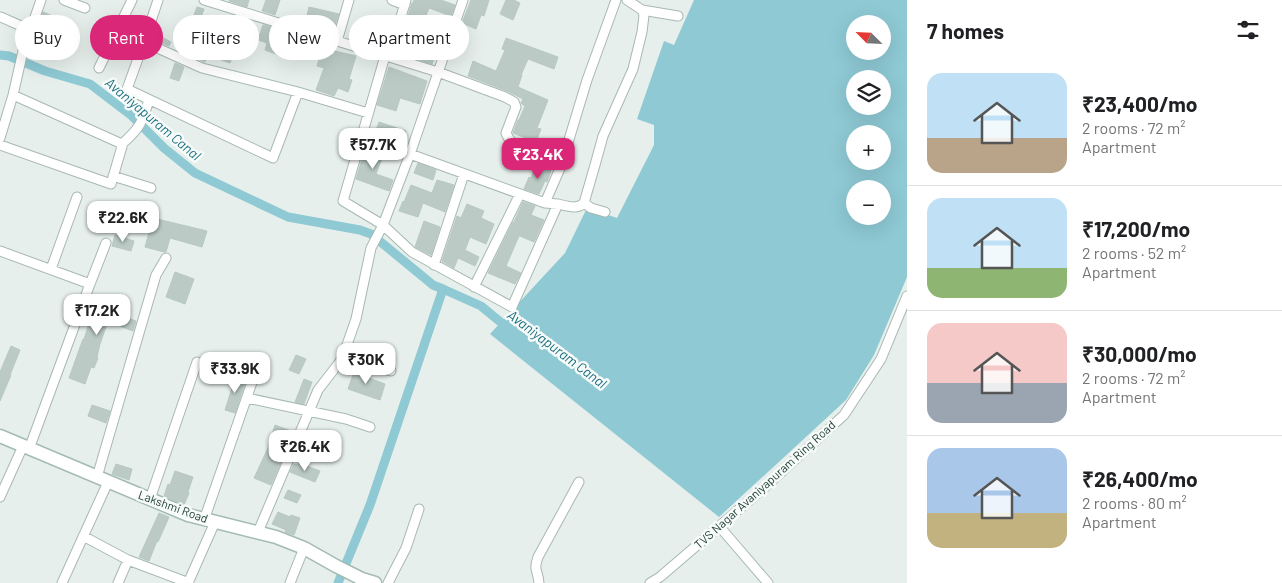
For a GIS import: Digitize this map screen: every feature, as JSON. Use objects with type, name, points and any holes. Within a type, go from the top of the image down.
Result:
[{"type":"street","points":[[36,15],[41,0]]},
{"type":"street","points":[[64,0],[85,8]]},
{"type":"street","points":[[99,68],[132,0]]},
{"type":"street","points":[[153,15],[158,0]]},
{"type":"street","points":[[204,0],[269,20]]},
{"type":"street","points":[[339,34],[349,0]]},
{"type":"street","points":[[392,0],[405,2],[401,15]]},
{"type":"street","points":[[258,532],[318,390],[342,359],[356,319],[371,248],[383,225],[410,154],[463,0]]},
{"type":"street","points":[[545,203],[561,166],[587,80],[616,0]]},
{"type":"street","points":[[627,0],[642,10],[678,16]]},
{"type":"street","points":[[410,154],[545,203],[580,207],[584,203],[602,136],[633,69],[642,32],[644,15],[642,10]]},
{"type":"street","points":[[0,16],[15,23]]},
{"type":"street","points":[[163,51],[202,68],[298,92],[368,113]]},
{"type":"street","points":[[0,138],[21,60]]},
{"type":"street","points":[[137,60],[127,89],[273,158],[298,92]]},
{"type":"street","points":[[386,60],[368,113],[343,202],[383,225],[412,252],[512,307],[558,204]]},
{"type":"street","points":[[400,60],[438,72],[514,102],[516,107],[506,133],[508,140],[536,158],[561,166]]},
{"type":"street","points":[[13,95],[123,143]]},
{"type":"street","points":[[0,145],[111,184],[123,143],[136,131],[143,120],[149,100]]},
{"type":"street","points":[[434,264],[464,174]]},
{"type":"street","points":[[113,176],[151,188]]},
{"type":"street","points":[[474,286],[520,194]]},
{"type":"street","points":[[51,269],[77,197]]},
{"type":"street","points":[[584,203],[591,208],[606,212]]},
{"type":"street","points":[[0,497],[26,447],[106,243]]},
{"type":"street","points":[[0,252],[90,284]]},
{"type":"street","points":[[62,583],[83,536],[103,479],[156,275],[166,258]]},
{"type":"street","name":"TVS Nagar Avaniyapuram Ring Road","points":[[650,583],[660,577],[765,487],[844,415],[881,359],[907,296]]},
{"type":"street","points":[[342,359],[391,371]]},
{"type":"street","points":[[150,499],[197,362]]},
{"type":"street","points":[[83,536],[128,560],[188,583],[210,521],[257,368]]},
{"type":"street","points":[[247,398],[370,427]]},
{"type":"street","name":"Lakshmi Road","points":[[0,436],[188,515],[276,536],[304,548],[368,581]]},
{"type":"street","points":[[539,583],[535,567],[538,557],[579,482]]},
{"type":"street","points":[[388,583],[406,548],[419,508]]},
{"type":"street","points":[[719,526],[768,583]]},
{"type":"street","points":[[290,583],[304,548]]},
{"type":"street","points":[[118,583],[128,560]]},
{"type":"water","points":[[694,0],[907,0],[907,277],[874,355],[846,400],[719,517],[490,334],[565,253],[587,208],[617,218],[654,145],[654,125],[637,119],[664,41],[674,45]]},
{"type":"building","points":[[229,0],[249,0],[247,7]]},
{"type":"building","points":[[266,0],[280,0],[275,15],[262,11]]},
{"type":"building","points":[[414,0],[441,0],[455,5],[451,15],[429,8],[426,15],[408,15]]},
{"type":"building","points":[[471,0],[489,0],[484,16],[481,15],[476,29],[469,26],[469,15],[465,15]]},
{"type":"building","points":[[506,0],[514,0],[520,3],[513,20],[500,14]]},
{"type":"building","points":[[197,7],[204,9],[202,15],[194,15]]},
{"type":"building","points":[[309,7],[339,14],[339,15],[307,15]]},
{"type":"building","points":[[263,25],[269,26],[269,51],[265,50],[267,43],[259,40]]},
{"type":"building","points":[[163,38],[171,42],[169,46],[163,44]]},
{"type":"building","points":[[506,38],[558,57],[554,69],[528,59],[521,75],[518,87],[548,100],[537,128],[541,129],[536,142],[513,133],[525,106],[521,103],[523,99],[468,76],[473,61],[496,71],[505,50],[502,49]]},
{"type":"building","points":[[339,52],[349,54],[349,60],[355,60],[349,79],[352,80],[348,92],[338,88],[334,96],[316,90],[324,68],[317,66],[319,60],[339,60]]},
{"type":"building","points":[[420,60],[433,60],[432,64]]},
{"type":"building","points":[[175,63],[184,67],[179,81],[170,78]]},
{"type":"building","points":[[389,67],[427,81],[420,104],[400,98],[396,111],[377,105]]},
{"type":"building","points":[[379,122],[406,131],[402,143],[375,133]]},
{"type":"building","points":[[366,146],[384,153],[376,174],[393,180],[389,191],[356,179]]},
{"type":"building","points":[[418,163],[436,170],[433,180],[414,173]]},
{"type":"building","points":[[536,165],[551,171],[547,182],[545,181],[539,194],[524,189]]},
{"type":"building","points":[[437,180],[454,185],[445,212],[423,203],[418,217],[399,211],[411,185],[432,193]]},
{"type":"building","points":[[523,202],[535,206],[531,215],[544,220],[534,242],[519,236],[506,266],[521,273],[515,284],[488,273]]},
{"type":"building","points":[[467,204],[484,211],[481,218],[494,224],[486,244],[470,237],[465,250],[479,257],[475,266],[458,258],[454,268],[442,261],[457,216],[461,218]]},
{"type":"building","points":[[153,218],[207,231],[202,247],[170,238],[166,252],[145,247]]},
{"type":"building","points":[[424,221],[440,227],[431,255],[415,247]]},
{"type":"building","points":[[115,235],[134,241],[131,251],[112,246]]},
{"type":"building","points":[[175,272],[194,279],[185,304],[166,297]]},
{"type":"building","points":[[98,295],[118,301],[114,313],[136,321],[133,331],[109,322],[107,324],[100,344],[98,358],[94,368],[91,367],[85,384],[69,378]]},
{"type":"building","points":[[11,346],[20,350],[0,401],[0,372]]},
{"type":"building","points":[[207,355],[225,361],[221,373],[203,366]]},
{"type":"building","points":[[296,355],[306,359],[299,374],[289,370]]},
{"type":"building","points":[[355,369],[370,374],[369,378],[385,384],[380,400],[348,389]]},
{"type":"building","points":[[235,376],[246,380],[235,413],[225,410]]},
{"type":"building","points":[[304,379],[312,382],[304,404],[295,402]]},
{"type":"building","points":[[92,405],[110,411],[106,423],[88,416]]},
{"type":"building","points":[[275,425],[294,432],[271,485],[254,478],[268,448]]},
{"type":"building","points":[[299,463],[320,471],[315,482],[290,472],[294,464],[298,465]]},
{"type":"building","points":[[116,464],[132,469],[129,480],[112,474]]},
{"type":"building","points":[[175,471],[193,477],[184,505],[164,496]]},
{"type":"building","points":[[288,490],[301,495],[297,503],[284,498]]},
{"type":"building","points":[[278,512],[290,517],[291,515],[300,518],[294,535],[272,524]]},
{"type":"building","points":[[159,513],[169,517],[149,561],[139,557]]},
{"type":"waterway","name":"Avaniyapuram Canal","points":[[0,55],[9,56],[45,71],[90,84],[132,116],[164,148],[195,173],[288,217],[360,230],[371,234],[433,285],[443,289],[370,505],[338,583]]},
{"type":"waterway","name":"Avaniyapuram Canal","points":[[443,289],[481,306],[509,329]]}]
